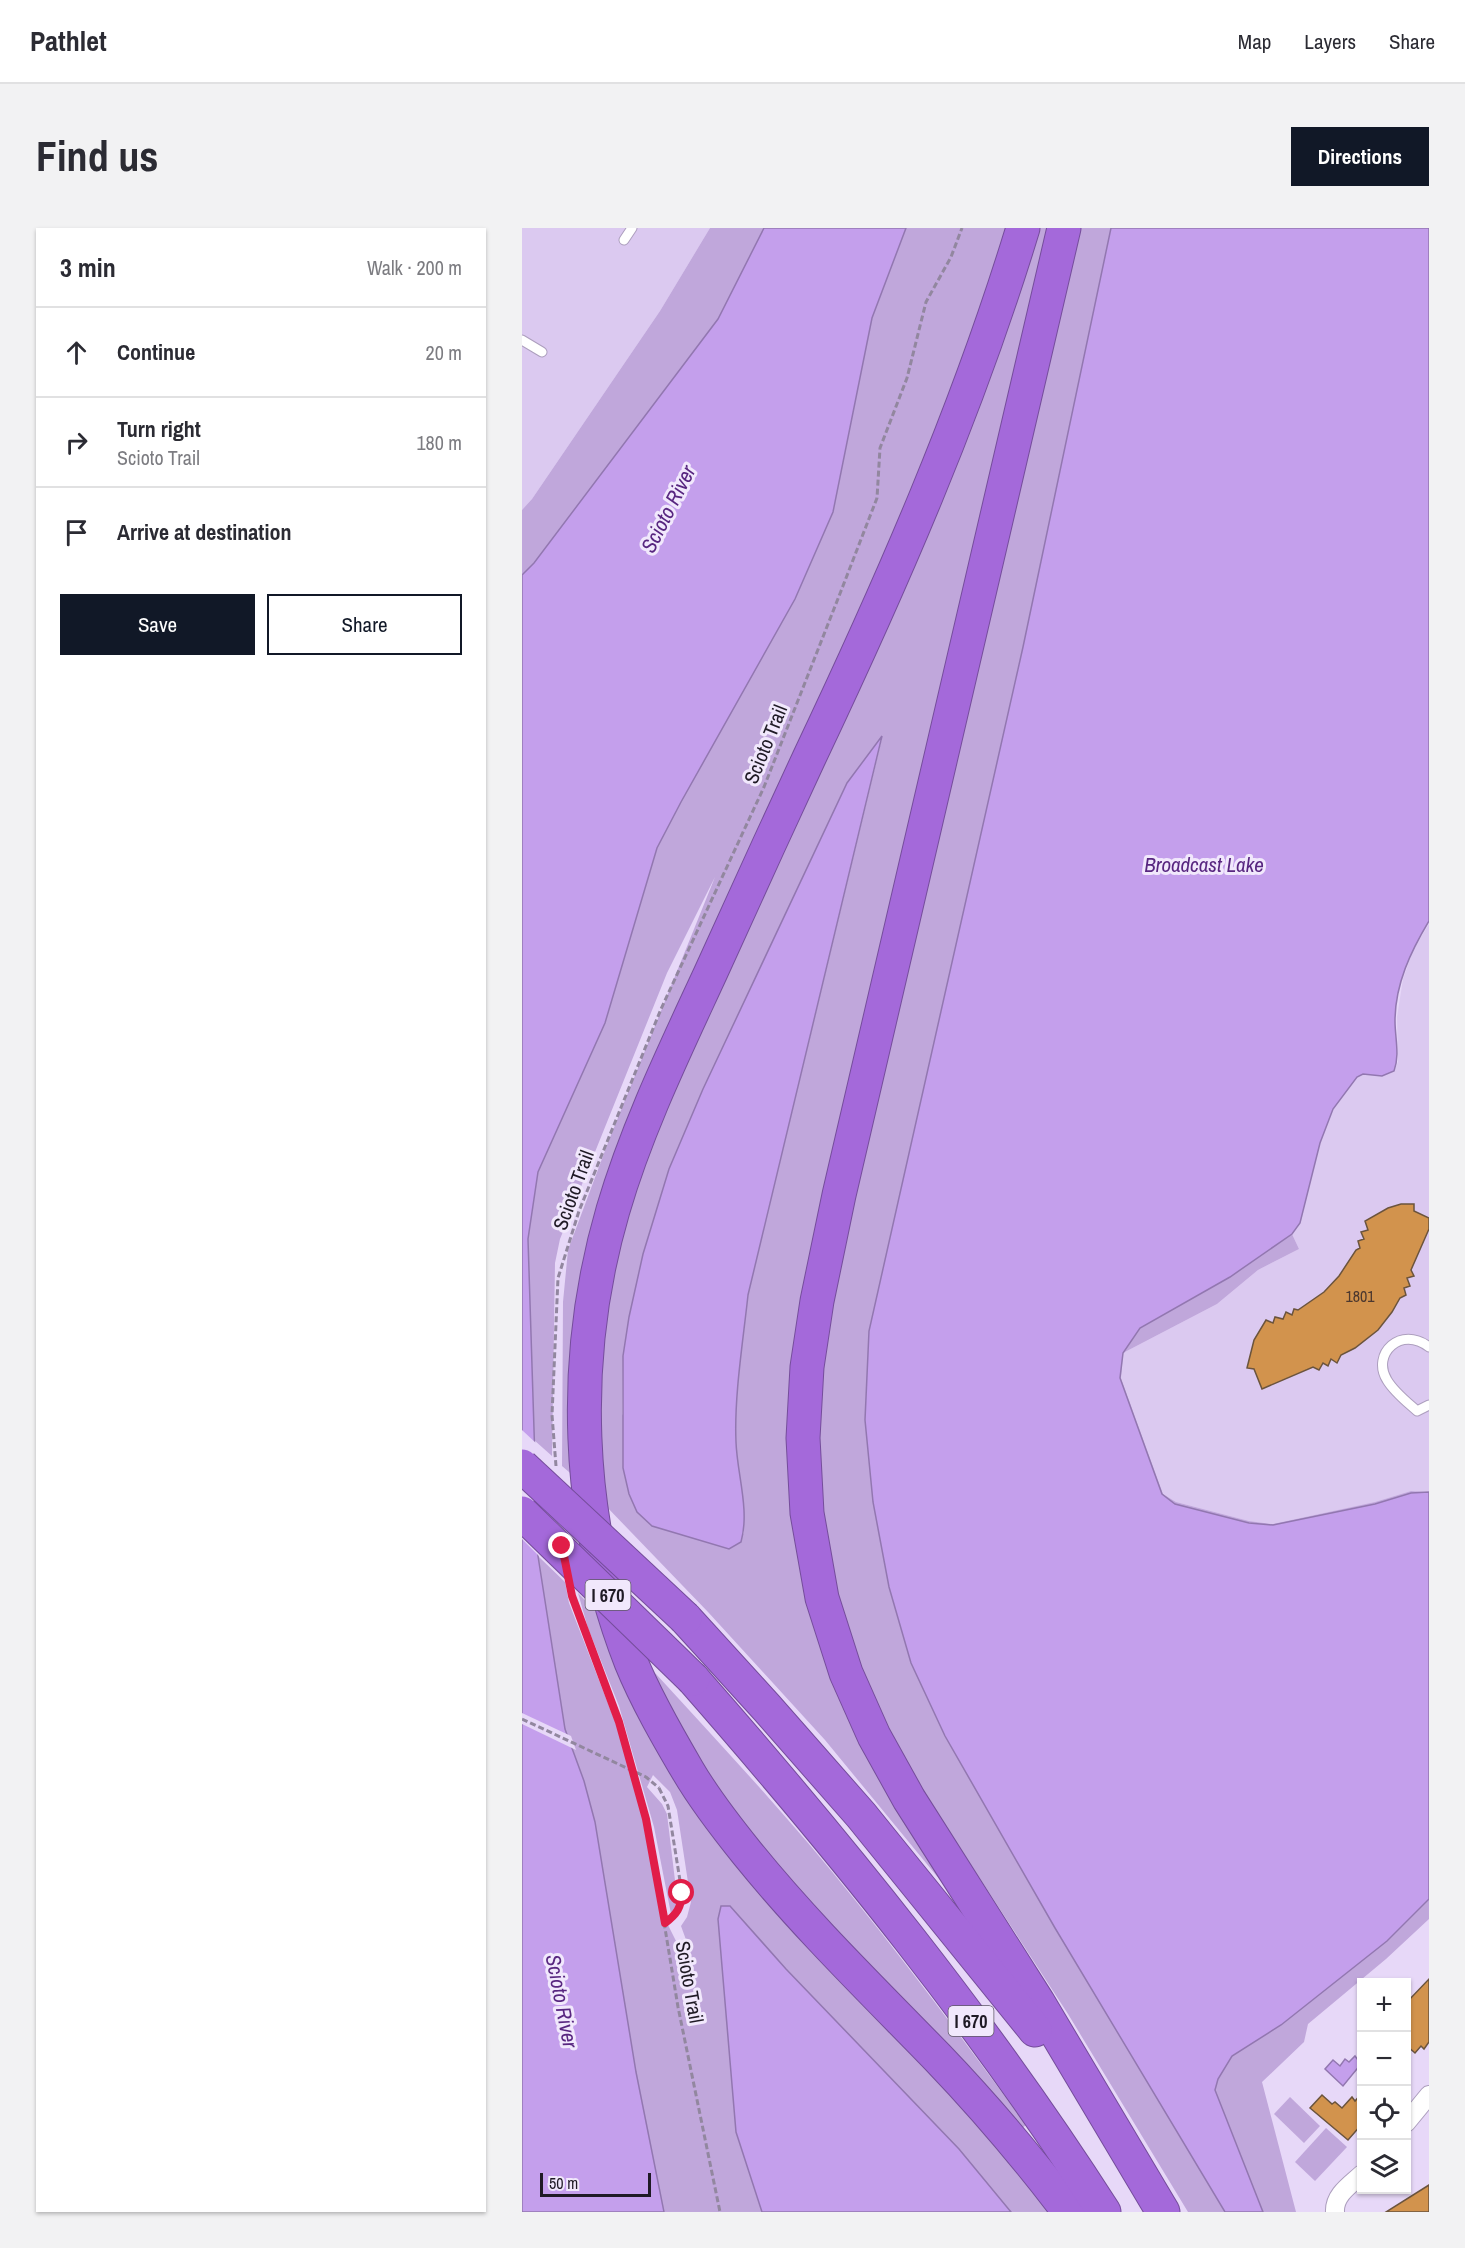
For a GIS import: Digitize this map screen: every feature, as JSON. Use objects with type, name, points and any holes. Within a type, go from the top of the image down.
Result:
[{"type":"highway","points":[[1023,228],[960,417],[930,492],[643,1122],[612,1211],[595,1287],[587,1347],[584,1402],[587,1484],[604,1576],[632,1662],[690,1775],[734,1838],[781,1896],[974,2096],[1031,2162],[1069,2212]]},
{"type":"highway","points":[[1064,228],[839,1195],[817,1301],[807,1367],[803,1438],[807,1513],[822,1598],[846,1673],[874,1736],[909,1799],[1038,2002],[1104,2112]]},
{"type":"highway","name":"I 670","points":[[522,1466],[685,1618],[861,1815],[1104,2112],[1163,2212]]},
{"type":"highway","name":"I 670","points":[[522,1513],[693,1679],[784,1783],[907,1935],[988,2044],[1104,2212]]},
{"type":"street","points":[[1411,2118],[1429,2095]]},
{"type":"street","points":[[1335,2212],[1334,2205],[1338,2196],[1357,2179]]},
{"type":"lane","points":[[624,240],[632,228]]},
{"type":"lane","points":[[522,340],[542,352]]},
{"type":"lane","points":[[1429,1347],[1420,1340],[1407,1338],[1393,1344],[1385,1353],[1382,1365],[1387,1380],[1417,1411],[1429,1405]]},
{"type":"path","name":"Scioto Trail","points":[[557,1474],[552,1415],[558,1278],[579,1211],[661,1009],[764,787],[877,498],[880,448],[907,378],[926,302],[951,257],[962,228]]},
{"type":"path","name":"Scioto Trail","points":[[570,1586],[619,1722],[646,1819],[678,2007],[720,2212]]},
{"type":"path","points":[[522,1719],[646,1777],[659,1788],[668,1806],[682,1893],[681,1905],[674,1916],[665,1923]]},
{"type":"shaded area","points":[[522,228],[710,228],[660,311],[532,499],[522,510]]},
{"type":"shaded area","points":[[710,228],[764,228],[718,319],[534,563],[522,575],[522,510],[532,499],[660,311]]},
{"type":"shaded area","points":[[906,228],[1010,228],[932,453],[630,1118],[576,1478],[562,1466],[563,1302],[568,1250],[609,1140],[715,877],[667,973],[560,1239],[555,1263],[552,1456],[534,1440],[528,1239],[538,1172],[605,1023],[657,848],[795,599],[833,512],[872,318]]},
{"type":"shaded area","points":[[1036,228],[1047,228],[810,1254],[799,1543],[949,1891],[825,1740],[708,1612],[604,1504],[597,1403],[608,1284],[635,1181]],"holes":[[[882,738],[748,1295],[736,1406],[737,1453],[744,1533],[729,1549],[704,1540],[622,1414],[623,1356],[629,1317],[669,1169],[703,1089],[847,783]]]},
{"type":"shaded area","points":[[1075,228],[1111,228],[1023,647],[869,1331],[865,1420],[873,1502],[889,1587],[911,1663],[945,1736],[1055,1928],[1225,2212],[1188,2212],[1068,2014],[914,1777],[882,1721],[861,1673],[833,1582],[815,1464],[818,1365],[879,1062]]},
{"type":"shaded area","points":[[1429,924],[1429,1491],[1411,1491],[1375,1502],[1274,1524],[1249,1521],[1176,1502],[1163,1494],[1121,1378],[1123,1353],[1217,1304],[1258,1270],[1299,1249],[1292,1234],[1300,1223],[1320,1143],[1333,1109],[1357,1077],[1363,1074],[1382,1076],[1394,1071],[1398,1062],[1397,1017],[1403,979],[1413,950]]},
{"type":"shaded area","points":[[1292,1234],[1299,1249],[1258,1270],[1217,1304],[1123,1353],[1140,1328],[1230,1277]]},
{"type":"shaded area","points":[[1123,1353],[1121,1378],[1163,1494],[1176,1502],[1249,1521],[1273,1524],[1375,1502],[1411,1491],[1429,1492],[1411,1493],[1375,1504],[1273,1525],[1249,1523],[1175,1504],[1162,1494],[1120,1378]]},
{"type":"shaded area","points":[[538,1556],[565,1582],[569,1603],[628,1755],[648,1834],[666,1921],[679,1947],[689,1948],[681,1926],[687,1917],[691,1902],[677,1810],[670,1792],[653,1775],[647,1787],[662,1804],[667,1814],[677,1897],[676,1908],[671,1914],[654,1827],[619,1706],[588,1628],[578,1593],[606,1622],[644,1719],[981,2124],[1050,2212],[1011,2212],[959,2149],[785,1969],[730,1906],[722,1906],[736,2132],[762,2212],[664,2212],[636,2072],[584,1781],[565,1729]]},
{"type":"shaded area","points":[[648,1668],[757,1785],[855,1900],[1026,2125],[1020,2130],[831,1932],[721,1803]]},
{"type":"shaded area","points":[[1429,1899],[1429,1919],[1363,1978],[1357,1978],[1357,1983],[1308,2024],[1304,2042],[1262,2082],[1296,2212],[1263,2212],[1215,2090],[1218,2079],[1232,2056],[1281,2025],[1387,1941]]},
{"type":"shaded area","points":[[1290,2097],[1320,2126],[1304,2143],[1274,2114]]},
{"type":"shaded area","points":[[1326,2128],[1347,2147],[1315,2181],[1295,2162]]},
{"type":"water","name":"Scioto River","points":[[764,228],[906,228],[872,318],[833,512],[795,599],[657,848],[605,1023],[538,1172],[528,1239],[538,1556],[565,1729],[584,1781],[595,1822],[636,2072],[664,2212],[522,2212],[522,575],[534,563],[718,319]]},
{"type":"water","name":"Broadcast Lake","points":[[1111,228],[1429,228],[1429,921],[1410,956],[1398,994],[1395,1021],[1396,1065],[1394,1071],[1382,1076],[1363,1074],[1357,1077],[1333,1109],[1320,1143],[1300,1223],[1292,1234],[1230,1277],[1140,1328],[1123,1353],[1120,1378],[1162,1494],[1175,1504],[1249,1523],[1273,1525],[1375,1504],[1411,1493],[1429,1492],[1429,1899],[1387,1941],[1281,2025],[1232,2056],[1218,2079],[1215,2090],[1263,2212],[1225,2212],[1055,1928],[945,1736],[911,1663],[889,1587],[873,1502],[865,1420],[869,1331],[1023,647]]},
{"type":"water","points":[[882,736],[748,1295],[736,1406],[737,1454],[744,1517],[741,1542],[729,1549],[652,1526],[637,1512],[629,1494],[623,1468],[623,1356],[629,1317],[643,1254],[669,1169],[703,1089],[847,783]]},
{"type":"water","points":[[721,1906],[730,1906],[786,1969],[959,2149],[1011,2212],[762,2212],[736,2132],[718,1919]]},
{"type":"water","points":[[1355,2056],[1357,2069],[1343,2086],[1325,2069],[1333,2060],[1340,2066],[1345,2059],[1349,2062]]},
{"type":"pier","points":[[522,1430],[537,1444],[541,1558],[522,1539]]},
{"type":"pier","points":[[522,1713],[571,1736],[576,1750],[522,1724]]},
{"type":"building","points":[[1401,1204],[1414,1204],[1414,1211],[1429,1218],[1429,1229],[1411,1270],[1414,1276],[1407,1278],[1410,1286],[1404,1288],[1406,1295],[1400,1298],[1378,1330],[1355,1348],[1341,1355],[1337,1363],[1331,1359],[1328,1366],[1323,1363],[1319,1370],[1313,1367],[1262,1389],[1254,1369],[1247,1368],[1254,1340],[1266,1320],[1273,1323],[1275,1317],[1283,1319],[1286,1312],[1292,1315],[1294,1309],[1298,1310],[1324,1292],[1339,1276],[1356,1250],[1360,1248],[1358,1241],[1364,1239],[1361,1232],[1368,1230],[1365,1221],[1388,1208]]},
{"type":"building","points":[[1429,1979],[1429,2042],[1424,2049],[1421,2046],[1415,2053],[1411,2050],[1411,1998]]},
{"type":"building","points":[[1322,2095],[1332,2104],[1335,2102],[1342,2108],[1352,2097],[1355,2101],[1357,2099],[1357,2130],[1348,2140],[1310,2108]]},
{"type":"building","points":[[1429,2185],[1429,2212],[1386,2212]]},
{"type":"route","points":[[562,1546],[572,1596],[619,1722],[646,1819],[665,1923],[674,1916],[681,1905],[682,1893]]}]
